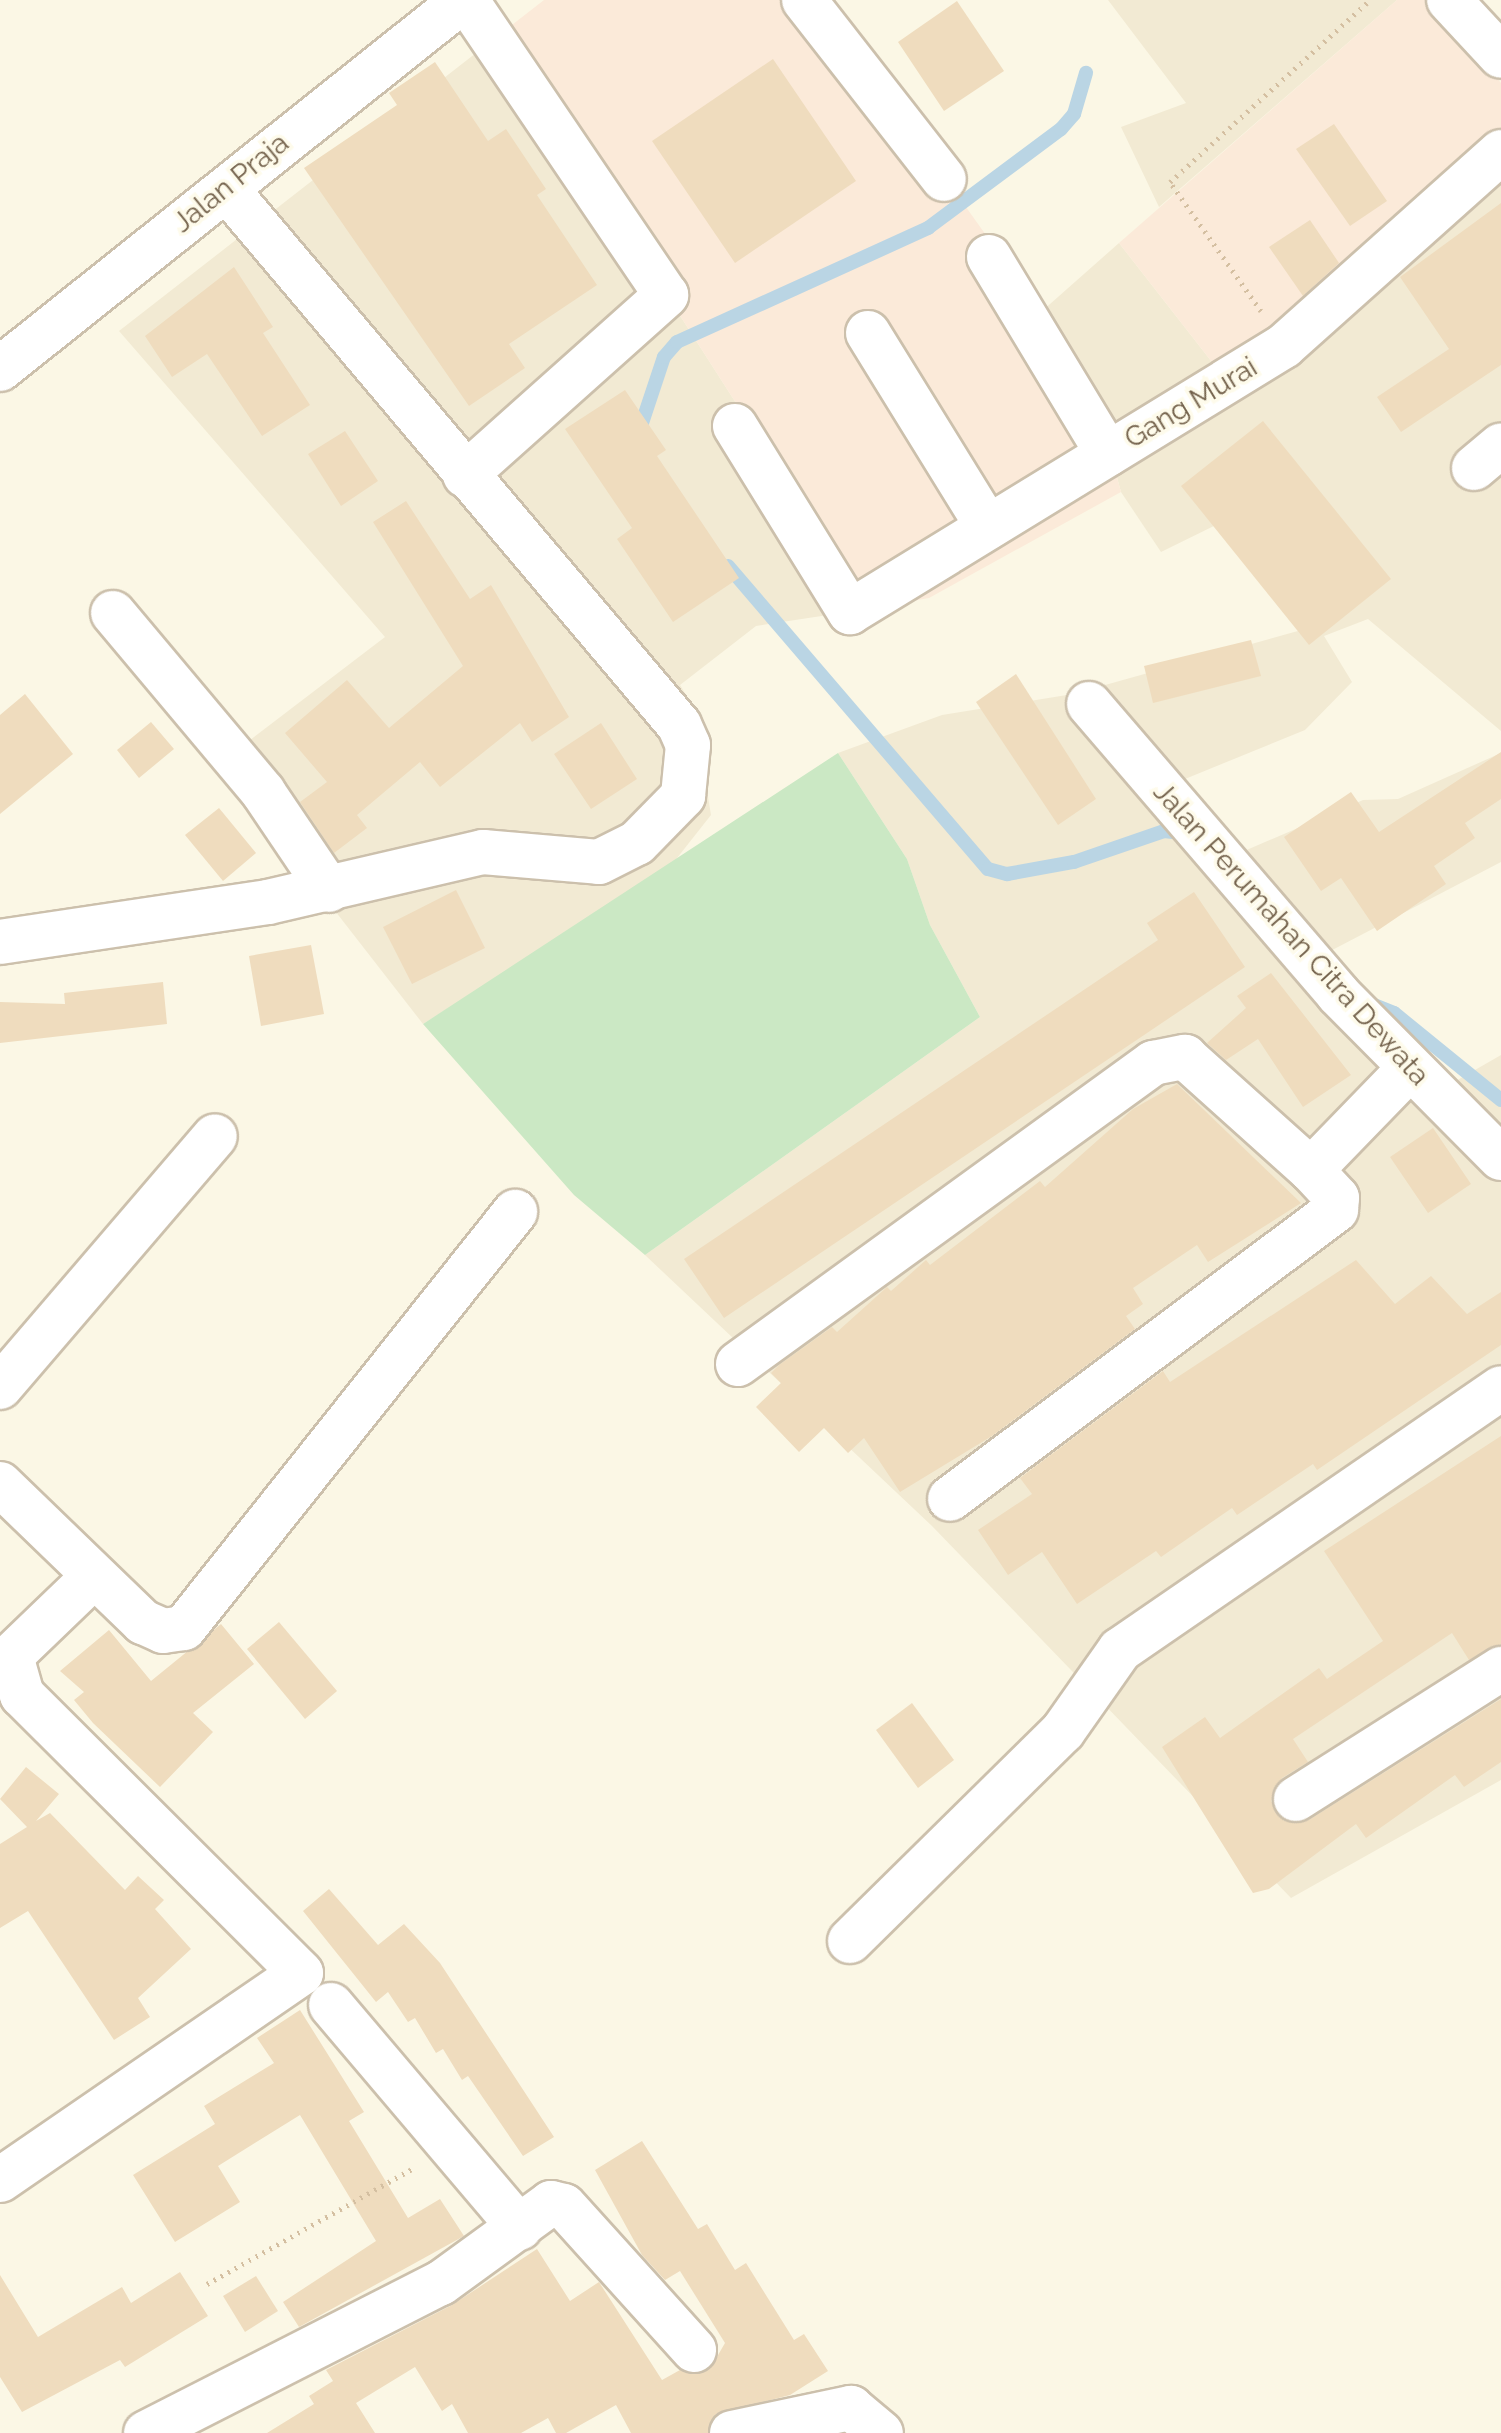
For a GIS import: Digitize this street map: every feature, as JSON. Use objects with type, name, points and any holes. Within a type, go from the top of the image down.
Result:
[{"type":"street","name":"Jalan Praja","points":[[0,369],[465,0]]},
{"type":"street","points":[[465,0],[666,295],[465,475]]},
{"type":"street","points":[[804,0],[944,179]]},
{"type":"street","points":[[1449,0],[1501,56]]},
{"type":"street","name":"Gang Murai","points":[[735,426],[850,612],[1284,346],[1501,152]]},
{"type":"street","points":[[0,942],[329,890],[483,852],[599,862],[637,843],[683,796],[688,745],[679,725],[227,190]]},
{"type":"street","points":[[989,257],[1108,454]]},
{"type":"street","points":[[868,333],[988,527]]},
{"type":"street","points":[[113,613],[263,792],[329,890]]},
{"type":"street","name":"Jalan Perumahan Citra Dewata","points":[[1089,704],[1409,1069],[1501,1158]]},
{"type":"street","points":[[738,1364],[1168,1056],[1185,1057],[1311,1170],[1337,1198],[1330,1219],[950,1499]]},
{"type":"street","points":[[1311,1170],[1409,1069]]},
{"type":"street","points":[[0,1387],[215,1136]]},
{"type":"street","points":[[0,1484],[143,1622],[163,1631],[184,1628],[515,1212]]},
{"type":"street","points":[[850,1941],[1063,1731],[1120,1650],[1501,1388]]},
{"type":"street","points":[[0,2180],[301,1973],[22,1695],[11,1656],[94,1576]]},
{"type":"street","points":[[1296,1799],[1501,1669]]},
{"type":"street","points":[[331,2005],[520,2228]]},
{"type":"street","points":[[146,2433],[385,2314],[520,2228],[551,2203],[564,2206],[694,2350]]},
{"type":"street","points":[[732,2433],[851,2408],[881,2433]]},
{"type":"path","points":[[1284,346],[1170,182],[1370,0]]},
{"type":"path","points":[[207,2284],[451,2145]]},
{"type":"shaded area","points":[[544,0],[818,0],[1091,382],[1121,492],[929,598],[868,609],[629,236],[485,46]]},
{"type":"shaded area","points":[[1108,0],[1397,0],[1159,207],[1121,127],[1186,103]]},
{"type":"shaded area","points":[[1397,0],[1432,0],[1501,83],[1501,164],[1233,389],[1119,243]]},
{"type":"shaded area","points":[[485,46],[629,236],[868,609],[756,626],[680,685],[693,706],[711,815],[666,872],[423,1024],[220,763],[385,637],[119,331]]},
{"type":"shaded area","points":[[1501,164],[1501,731],[1368,619],[1324,636],[1352,682],[1305,730],[1158,790],[1235,855],[1363,800],[1398,799],[1501,753],[1501,862],[1315,959],[1435,1093],[1501,1055],[1501,1780],[1291,1898],[932,1526],[645,1255],[980,1017],[930,925],[907,859],[838,753],[942,715],[1073,694],[1305,629],[1222,522],[1161,552],[1121,492],[1091,382],[1041,312],[1119,243],[1233,389]]},
{"type":"green space","points":[[838,753],[907,859],[930,925],[980,1017],[645,1255],[574,1195],[423,1024]]},
{"type":"building","points":[[957,1],[1004,71],[944,111],[898,42]]},
{"type":"building","points":[[773,59],[856,181],[735,263],[652,141]]},
{"type":"building","points":[[435,62],[488,141],[506,129],[546,189],[537,195],[597,285],[509,344],[525,368],[469,406],[304,168],[397,105],[389,93]]},
{"type":"building","points":[[1334,124],[1387,201],[1350,226],[1296,149]]},
{"type":"building","points":[[1501,203],[1501,365],[1401,432],[1377,397],[1449,349],[1400,277]]},
{"type":"building","points":[[1310,220],[1339,263],[1303,296],[1269,247]]},
{"type":"building","points":[[234,267],[273,327],[263,333],[310,405],[262,436],[207,354],[172,377],[145,336]]},
{"type":"building","points":[[625,390],[666,450],[657,456],[739,578],[673,622],[617,539],[632,528],[565,429]]},
{"type":"building","points":[[1263,421],[1391,579],[1309,645],[1181,486]]},
{"type":"building","points":[[345,431],[378,481],[341,506],[308,454]]},
{"type":"building","points":[[406,501],[470,599],[491,585],[569,717],[532,742],[520,723],[440,787],[420,762],[357,815],[367,828],[334,853],[300,802],[327,782],[285,733],[347,680],[389,728],[463,666],[373,522]]},
{"type":"building","points":[[1251,640],[1261,676],[1153,703],[1144,666]]},
{"type":"building","points":[[1016,674],[1096,799],[1058,825],[976,702]]},
{"type":"building","points":[[25,694],[73,754],[0,814],[0,715]]},
{"type":"building","points":[[151,722],[174,749],[139,778],[117,750]]},
{"type":"building","points":[[601,723],[637,779],[591,809],[554,754]]},
{"type":"building","points":[[1501,752],[1501,799],[1465,823],[1475,838],[1434,866],[1446,884],[1377,931],[1341,878],[1321,891],[1284,837],[1351,792],[1379,832]]},
{"type":"building","points":[[219,808],[256,853],[223,881],[185,835]]},
{"type":"building","points":[[456,890],[485,948],[412,984],[383,927]]},
{"type":"building","points":[[1194,892],[1245,967],[724,1318],[684,1259],[1158,940],[1147,923]]},
{"type":"building","points":[[311,945],[324,1014],[261,1026],[249,956]]},
{"type":"building","points":[[1271,973],[1351,1075],[1303,1107],[1258,1039],[1226,1060],[1207,1043],[1246,1008],[1237,996]]},
{"type":"building","points":[[163,982],[167,1024],[0,1043],[0,1002],[65,1004],[64,993]]},
{"type":"building","points":[[1177,1084],[1301,1203],[1208,1262],[1197,1245],[1133,1288],[1143,1304],[1126,1316],[1135,1329],[992,1436],[900,1492],[864,1438],[848,1453],[824,1428],[799,1452],[756,1407],[781,1383],[771,1373],[779,1365],[832,1327],[837,1332],[887,1287],[891,1291],[926,1260],[930,1265],[1040,1181],[1045,1187],[1133,1109]]},
{"type":"building","points":[[1433,1128],[1471,1184],[1428,1213],[1390,1157]]},
{"type":"building","points":[[1356,1260],[1395,1304],[1431,1276],[1467,1314],[1501,1292],[1501,1345],[1317,1470],[1313,1464],[1237,1515],[1232,1508],[1161,1557],[1156,1551],[1077,1604],[1042,1552],[1008,1575],[978,1530],[1032,1494],[1020,1478],[1163,1371],[1170,1382]]},
{"type":"building","points":[[1501,1436],[1501,1644],[1469,1660],[1452,1633],[1293,1739],[1308,1762],[1282,1778],[1271,1801],[1284,1821],[1309,1820],[1501,1699],[1501,1762],[1464,1787],[1455,1775],[1366,1838],[1356,1824],[1269,1889],[1253,1893],[1162,1747],[1205,1717],[1220,1738],[1319,1668],[1327,1679],[1383,1641],[1324,1551]]},
{"type":"building","points":[[279,1622],[337,1691],[305,1719],[247,1649]]},
{"type":"building","points":[[221,1624],[254,1664],[193,1713],[213,1732],[160,1787],[93,1723],[74,1700],[84,1692],[60,1671],[109,1630],[151,1681]]},
{"type":"building","points":[[912,1703],[954,1760],[918,1788],[876,1730]]},
{"type":"building","points":[[26,1767],[59,1794],[36,1821],[50,1813],[125,1890],[138,1876],[164,1900],[155,1909],[191,1949],[138,1998],[150,2017],[114,2040],[28,1911],[0,1928],[0,1844],[27,1827],[0,1799]]},
{"type":"building","points":[[329,1889],[378,1945],[404,1924],[440,1963],[554,2137],[523,2156],[468,2076],[462,2080],[443,2049],[436,2053],[415,2018],[408,2022],[388,1992],[376,2002],[303,1911]]},
{"type":"building","points":[[300,2010],[364,2112],[349,2121],[408,2218],[440,2199],[464,2236],[299,2327],[283,2302],[376,2241],[300,2115],[218,2166],[240,2202],[175,2242],[133,2175],[215,2124],[204,2106],[274,2063],[257,2038]]},
{"type":"building","points":[[642,2141],[698,2229],[707,2224],[735,2270],[746,2263],[794,2340],[804,2334],[828,2371],[790,2395],[716,2414],[708,2433],[631,2433],[616,2405],[566,2433],[556,2433],[548,2418],[521,2433],[468,2433],[452,2404],[442,2411],[415,2367],[356,2403],[375,2433],[267,2433],[314,2404],[309,2396],[333,2381],[326,2370],[452,2305],[537,2249],[570,2301],[599,2282],[662,2380],[680,2370],[710,2369],[725,2343],[680,2271],[665,2280],[642,2255],[595,2170]]},
{"type":"building","points":[[180,2272],[208,2316],[125,2367],[120,2360],[22,2412],[0,2377],[0,2275],[38,2337],[122,2287],[131,2303]]},
{"type":"building","points":[[256,2276],[278,2311],[245,2332],[223,2296]]},
{"type":"waterway","points":[[640,429],[664,357],[677,342],[928,228],[1061,129],[1074,114],[1086,73]]},
{"type":"waterway","points":[[728,566],[988,869],[1007,874],[1074,862],[1164,831],[1188,834]]},
{"type":"waterway","points":[[1369,1003],[1394,1013],[1501,1100]]}]
